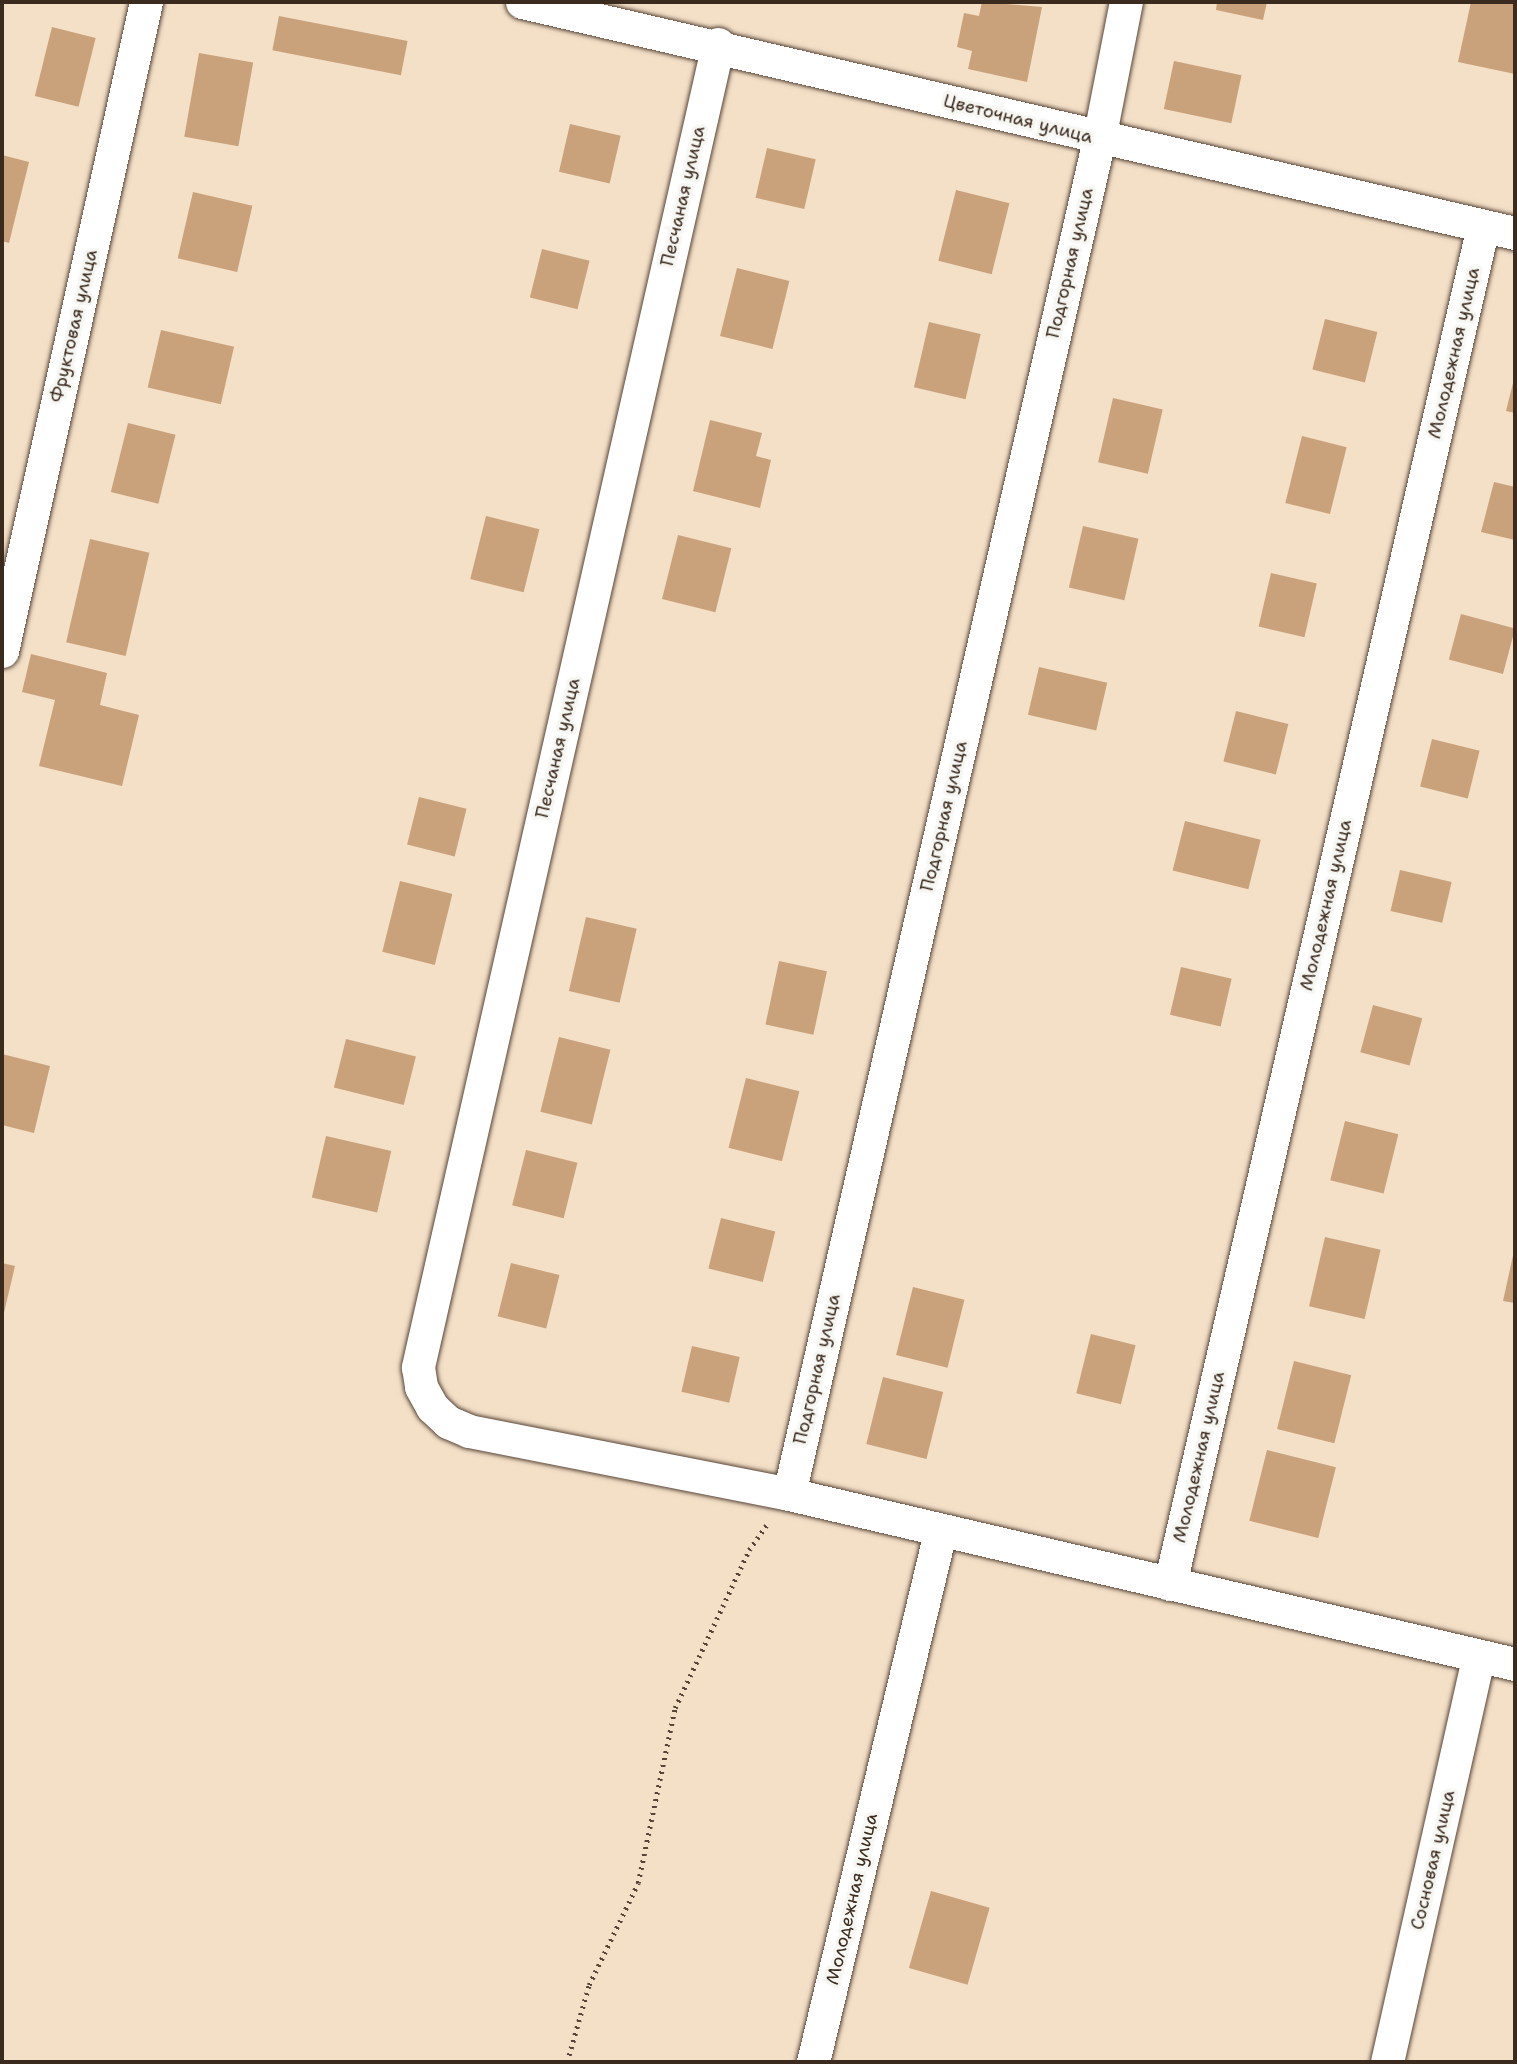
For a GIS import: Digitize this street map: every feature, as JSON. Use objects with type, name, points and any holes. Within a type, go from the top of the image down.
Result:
[{"type":"street","name":"Фруктовая улица","points":[[2,650],[146,2]]},
{"type":"street","name":"Цветочная улица","points":[[522,2],[635,13],[718,44],[1099,139],[1515,233]]},
{"type":"street","name":"Подгорная улица","points":[[789,1493],[1099,139],[1126,2]]},
{"type":"street","name":"Песчаная улица","points":[[718,44],[418,1367],[421,1387],[432,1407],[448,1422],[469,1431],[789,1493],[940,1532],[1478,1658],[1515,1664]]},
{"type":"street","name":"Молодежная улица","points":[[1170,1584],[1483,226]]},
{"type":"street","name":"Молодежная улица","points":[[813,2062],[940,1532]]},
{"type":"street","name":"Сосновая улица","points":[[1387,2062],[1478,1658]]},
{"type":"path","points":[[567,2062],[589,1985],[638,1883],[675,1708],[750,1550],[789,1493]]},
{"type":"building","points":[[982,2],[1042,7],[1027,82],[968,69],[972,51],[957,47],[964,13],[979,16]]},
{"type":"building","points":[[1217,2],[1267,2],[1263,20],[1216,10]]},
{"type":"building","points":[[1471,2],[1515,2],[1515,74],[1458,62]]},
{"type":"building","points":[[279,16],[408,41],[401,75],[272,50]]},
{"type":"building","points":[[52,27],[96,38],[78,107],[35,96]]},
{"type":"building","points":[[199,53],[253,63],[238,146],[184,137]]},
{"type":"building","points":[[1174,61],[1241,75],[1231,123],[1164,109]]},
{"type":"building","points":[[570,124],[621,136],[610,183],[559,172]]},
{"type":"building","points":[[767,148],[816,159],[804,209],[756,198]]},
{"type":"building","points":[[2,155],[29,162],[9,243],[2,241]]},
{"type":"building","points":[[956,190],[1009,203],[992,274],[938,261]]},
{"type":"building","points":[[193,192],[252,206],[237,272],[178,258]]},
{"type":"building","points":[[542,249],[590,261],[577,309],[530,298]]},
{"type":"building","points":[[737,268],[789,281],[772,349],[720,336]]},
{"type":"building","points":[[1325,319],[1377,332],[1365,383],[1312,369]]},
{"type":"building","points":[[929,322],[981,334],[966,399],[914,387]]},
{"type":"building","points":[[161,330],[234,347],[221,404],[148,387]]},
{"type":"building","points":[[1515,379],[1515,413],[1506,411]]},
{"type":"building","points":[[1113,398],[1163,409],[1148,474],[1098,462]]},
{"type":"building","points":[[710,420],[762,433],[756,456],[771,460],[760,508],[693,491]]},
{"type":"building","points":[[128,423],[176,435],[158,504],[111,492]]},
{"type":"building","points":[[1302,436],[1347,447],[1330,514],[1285,503]]},
{"type":"building","points":[[1494,482],[1515,487],[1515,540],[1481,532]]},
{"type":"building","points":[[486,516],[539,529],[524,592],[470,579]]},
{"type":"building","points":[[1083,526],[1139,539],[1124,600],[1069,587]]},
{"type":"building","points":[[678,535],[731,548],[715,612],[662,599]]},
{"type":"building","points":[[90,539],[149,553],[126,656],[66,642]]},
{"type":"building","points":[[1271,573],[1317,584],[1304,637],[1259,627]]},
{"type":"building","points":[[1461,614],[1515,628],[1503,674],[1449,659]]},
{"type":"building","points":[[31,654],[107,673],[100,705],[139,715],[122,786],[39,766],[55,700],[22,692]]},
{"type":"building","points":[[1039,667],[1107,683],[1096,730],[1028,715]]},
{"type":"building","points":[[1236,711],[1288,724],[1276,775],[1223,761]]},
{"type":"building","points":[[1432,739],[1480,751],[1468,798],[1420,787]]},
{"type":"building","points":[[419,797],[467,809],[455,856],[407,845]]},
{"type":"building","points":[[1185,821],[1261,840],[1248,889],[1173,870]]},
{"type":"building","points":[[1400,870],[1452,882],[1442,923],[1391,911]]},
{"type":"building","points":[[400,881],[452,894],[435,965],[382,952]]},
{"type":"building","points":[[586,917],[637,929],[620,1003],[569,991]]},
{"type":"building","points":[[779,961],[827,971],[813,1035],[765,1025]]},
{"type":"building","points":[[1181,967],[1232,979],[1221,1026],[1170,1015]]},
{"type":"building","points":[[1373,1005],[1422,1018],[1410,1066],[1360,1052]]},
{"type":"building","points":[[559,1037],[610,1050],[592,1125],[540,1112]]},
{"type":"building","points":[[346,1039],[416,1056],[404,1105],[334,1088]]},
{"type":"building","points":[[2,1054],[50,1066],[34,1133],[2,1125]]},
{"type":"building","points":[[746,1078],[799,1091],[782,1161],[729,1148]]},
{"type":"building","points":[[1345,1121],[1398,1134],[1384,1193],[1330,1180]]},
{"type":"building","points":[[326,1136],[391,1151],[377,1212],[312,1197]]},
{"type":"building","points":[[526,1150],[577,1163],[564,1218],[512,1205]]},
{"type":"building","points":[[721,1218],[775,1232],[763,1282],[708,1268]]},
{"type":"building","points":[[1325,1237],[1381,1250],[1365,1319],[1309,1306]]},
{"type":"building","points":[[1515,1251],[1515,1303],[1503,1301]]},
{"type":"building","points":[[2,1263],[15,1266],[3,1317],[2,1316]]},
{"type":"building","points":[[511,1263],[560,1275],[546,1328],[498,1316]]},
{"type":"building","points":[[913,1287],[964,1300],[947,1368],[896,1355]]},
{"type":"building","points":[[1091,1334],[1136,1345],[1121,1404],[1076,1393]]},
{"type":"building","points":[[692,1346],[740,1357],[729,1403],[681,1392]]},
{"type":"building","points":[[1294,1361],[1351,1375],[1334,1443],[1277,1429]]},
{"type":"building","points":[[883,1377],[943,1392],[926,1459],[866,1444]]},
{"type":"building","points":[[1267,1450],[1336,1467],[1318,1538],[1249,1521]]},
{"type":"building","points":[[931,1891],[990,1908],[968,1985],[909,1968]]}]
